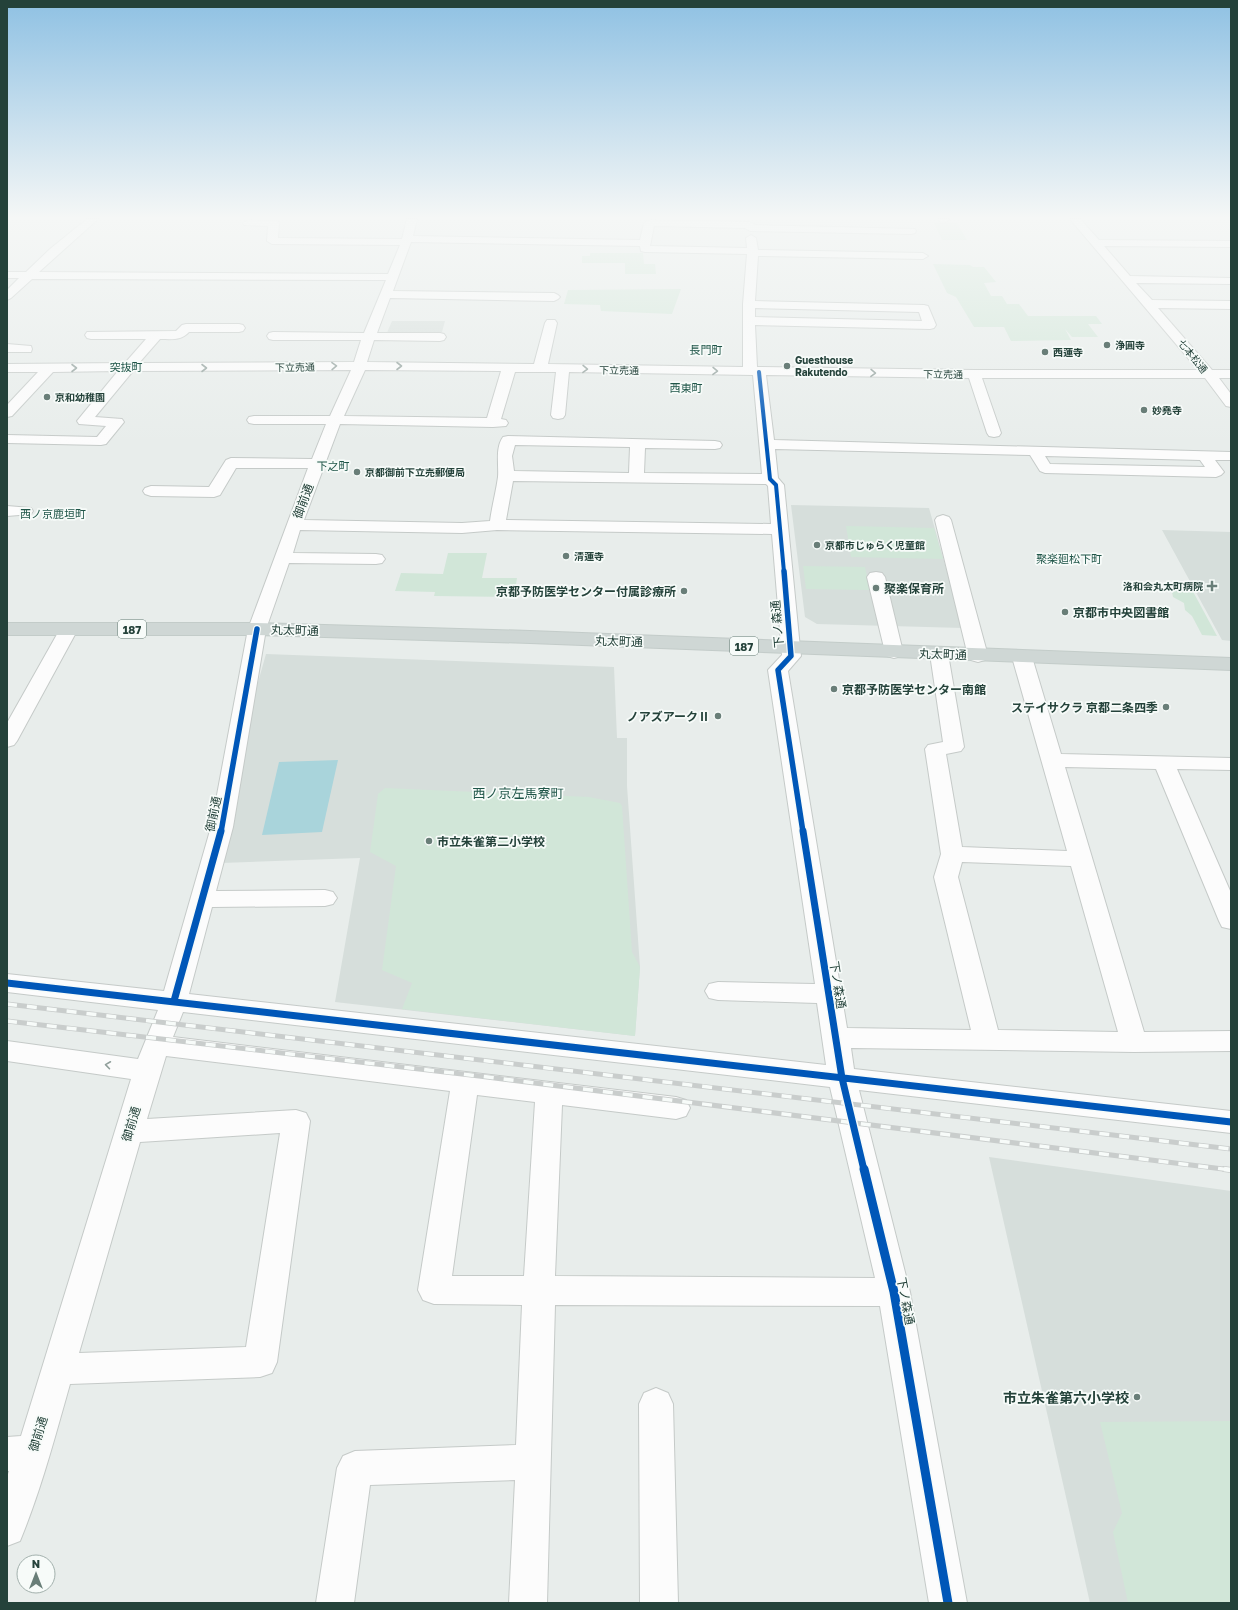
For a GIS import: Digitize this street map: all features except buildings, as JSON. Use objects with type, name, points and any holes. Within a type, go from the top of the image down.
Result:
[{"type":"main road","name":"丸太町通","points":[[7,629],[257,629],[791,652],[894,652],[1231,664]]},
{"type":"street","name":"御前通","points":[[7,1528],[20,1453],[58,1369],[152,1058],[174,1001],[203,899],[222,827],[257,629],[294,525],[335,420],[360,366],[369,336],[385,294]]},
{"type":"street","points":[[389,294],[526,299],[554,297]]},
{"type":"street","name":"下ノ森通","points":[[750,294],[749,321],[754,371],[767,444],[770,479],[776,485],[791,652],[778,670],[842,1078],[894,1292],[948,1603]]},
{"type":"street","name":"七本松通","points":[[1139,294],[1231,403]]},
{"type":"street","points":[[749,304],[924,309],[930,325],[749,321]]},
{"type":"street","points":[[1148,304],[1231,305]]},
{"type":"street","points":[[540,368],[551,323]]},
{"type":"street","points":[[91,335],[179,335],[186,328],[238,328]]},
{"type":"street","points":[[273,336],[441,334],[435,349]]},
{"type":"street","points":[[7,439],[101,441],[117,422],[84,421],[156,335]]},
{"type":"street","points":[[7,348],[26,349]]},
{"type":"street","name":"下立売通","points":[[7,368],[360,366],[974,374],[1231,374]]},
{"type":"street","points":[[7,413],[50,368]]},
{"type":"street","points":[[254,420],[497,423],[509,368]]},
{"type":"street","points":[[558,415],[563,368]]},
{"type":"street","points":[[974,374],[994,433]]},
{"type":"street","points":[[439,434],[509,434],[504,456],[507,460],[497,525]]},
{"type":"street","points":[[1054,436],[1059,451]]},
{"type":"street","points":[[1120,438],[1127,453]]},
{"type":"street","points":[[508,440],[715,445]]},
{"type":"street","points":[[636,478],[638,443]]},
{"type":"street","points":[[767,444],[1231,456]]},
{"type":"street","points":[[1036,451],[1045,468],[1216,472],[1204,455]]},
{"type":"street","points":[[151,490],[214,492],[231,463],[318,464]]},
{"type":"street","points":[[505,476],[770,479]]},
{"type":"street","points":[[7,511],[25,511]]},
{"type":"street","points":[[943,520],[978,656]]},
{"type":"street","points":[[294,525],[462,528],[497,525],[780,529]]},
{"type":"street","points":[[282,558],[376,559]]},
{"type":"street","points":[[876,577],[894,652]]},
{"type":"street","points":[[7,741],[69,629]]},
{"type":"street","points":[[939,654],[954,747],[936,749],[952,854],[946,877],[987,1040]]},
{"type":"street","points":[[1022,657],[1134,1042]]},
{"type":"street","points":[[1052,760],[1231,764]]},
{"type":"street","points":[[1164,763],[1231,921]]},
{"type":"street","points":[[952,854],[1080,859]]},
{"type":"street","points":[[203,899],[325,898]]},
{"type":"street","points":[[7,983],[1231,1122]]},
{"type":"street","points":[[718,992],[828,994]]},
{"type":"street","points":[[836,1038],[1134,1042],[1231,1041]]},
{"type":"street","points":[[7,1051],[152,1058],[464,1083],[676,1108]]},
{"type":"street","points":[[464,1083],[434,1290],[894,1292]]},
{"type":"street","points":[[528,1603],[539,1290],[549,1093]]},
{"type":"street","points":[[58,1369],[260,1362],[296,1121],[129,1131]]},
{"type":"street","points":[[656,1404],[659,1603]]},
{"type":"street","points":[[335,1603],[355,1468],[534,1462]]},
{"type":"shaded area","points":[[392,321],[445,321],[442,332],[439,332],[438,335],[386,335]]},
{"type":"shaded area","name":"聚楽保育所","points":[[791,505],[929,508],[963,628],[817,624],[805,617]]},
{"type":"shaded area","name":"洛和会丸太町病院","points":[[1162,530],[1231,532],[1231,641],[1222,640]]},
{"type":"shaded area","name":"市立朱雀第二小学校","points":[[266,654],[614,667],[617,738],[627,738],[627,786],[640,967],[635,1036],[335,1002],[360,858],[221,863],[253,700]]},
{"type":"shaded area","name":"市立朱雀第六小学校","points":[[989,1157],[1231,1191],[1231,1603],[1090,1603]]},
{"type":"green space","points":[[567,294],[679,294],[672,314],[601,311],[600,305],[564,304]]},
{"type":"green space","points":[[950,294],[990,294],[991,296],[1002,296],[1007,304],[1019,304],[1028,316],[1096,316],[1102,324],[1088,324],[1098,337],[1072,337],[1065,329],[1071,340],[1011,341],[1004,327],[974,327],[956,297]]},
{"type":"green space","points":[[846,526],[934,528],[943,559],[851,557]]},
{"type":"green space","points":[[448,553],[487,553],[482,578],[517,578],[514,597],[434,596],[435,592],[395,591],[401,573],[443,574]]},
{"type":"green space","points":[[803,566],[865,567],[870,590],[806,589]]},
{"type":"green space","points":[[1190,586],[1217,636],[1202,635],[1192,616],[1185,610],[1184,603],[1173,597],[1172,592],[1180,587]]},
{"type":"green space","points":[[385,788],[589,797],[620,803],[622,806],[632,952],[640,967],[635,1036],[402,1009],[412,983],[382,970],[396,866],[370,852],[378,794]]},
{"type":"green space","points":[[1231,1421],[1231,1603],[1128,1603],[1113,1532],[1122,1513],[1100,1422]]},
{"type":"water","points":[[338,760],[322,832],[262,835],[279,762]]},
{"type":"railway","points":[[7,1004],[1231,1149]]},
{"type":"railway","points":[[7,1021],[479,1076],[1231,1170],[1224,1169]]},
{"type":"cycle path","points":[[759,372],[770,479],[776,485],[791,648],[791,656],[778,670],[842,1078],[894,1292],[948,1603]]},
{"type":"cycle path","points":[[174,1001],[222,827],[257,629]]},
{"type":"cycle path","points":[[7,983],[1231,1122]]},
{"type":"place","name":"浄圓寺","points":[[1107,345]]},
{"type":"place","name":"西蓮寺","points":[[1045,352]]},
{"type":"place","name":"Guesthouse Rakutendo","points":[[787,366]]},
{"type":"place","name":"京和幼稚園","points":[[47,397]]},
{"type":"place","name":"妙堯寺","points":[[1144,410]]},
{"type":"place","name":"京都御前下立売郵便局","points":[[357,472]]},
{"type":"place","name":"京都市じゅらく児童館","points":[[817,545]]},
{"type":"place","name":"清蓮寺","points":[[566,556]]},
{"type":"place","name":"洛和会丸太町病院","points":[[1212,586]]},
{"type":"place","name":"聚楽保育所","points":[[876,588]]},
{"type":"place","name":"京都予防医学センター付属診療所","points":[[684,591]]},
{"type":"place","name":"京都市中央図書館","points":[[1065,612]]},
{"type":"place","name":"京都予防医学センター南館","points":[[834,689]]},
{"type":"place","name":"ステイサクラ 京都二条四季","points":[[1166,707]]},
{"type":"place","name":"ノアズアークⅡ","points":[[718,716]]},
{"type":"place","name":"市立朱雀第二小学校","points":[[429,841]]},
{"type":"place","name":"市立朱雀第六小学校","points":[[1137,1397]]},
{"type":"district","name":"長門町","points":[[706,349]]},
{"type":"district","name":"突抜町","points":[[126,366]]},
{"type":"district","name":"西東町","points":[[686,387]]},
{"type":"district","name":"下之町","points":[[333,465]]},
{"type":"district","name":"西ノ京鹿垣町","points":[[53,513]]},
{"type":"district","name":"聚楽廻松下町","points":[[1069,558]]},
{"type":"district","name":"西ノ京左馬寮町","points":[[518,793]]}]
